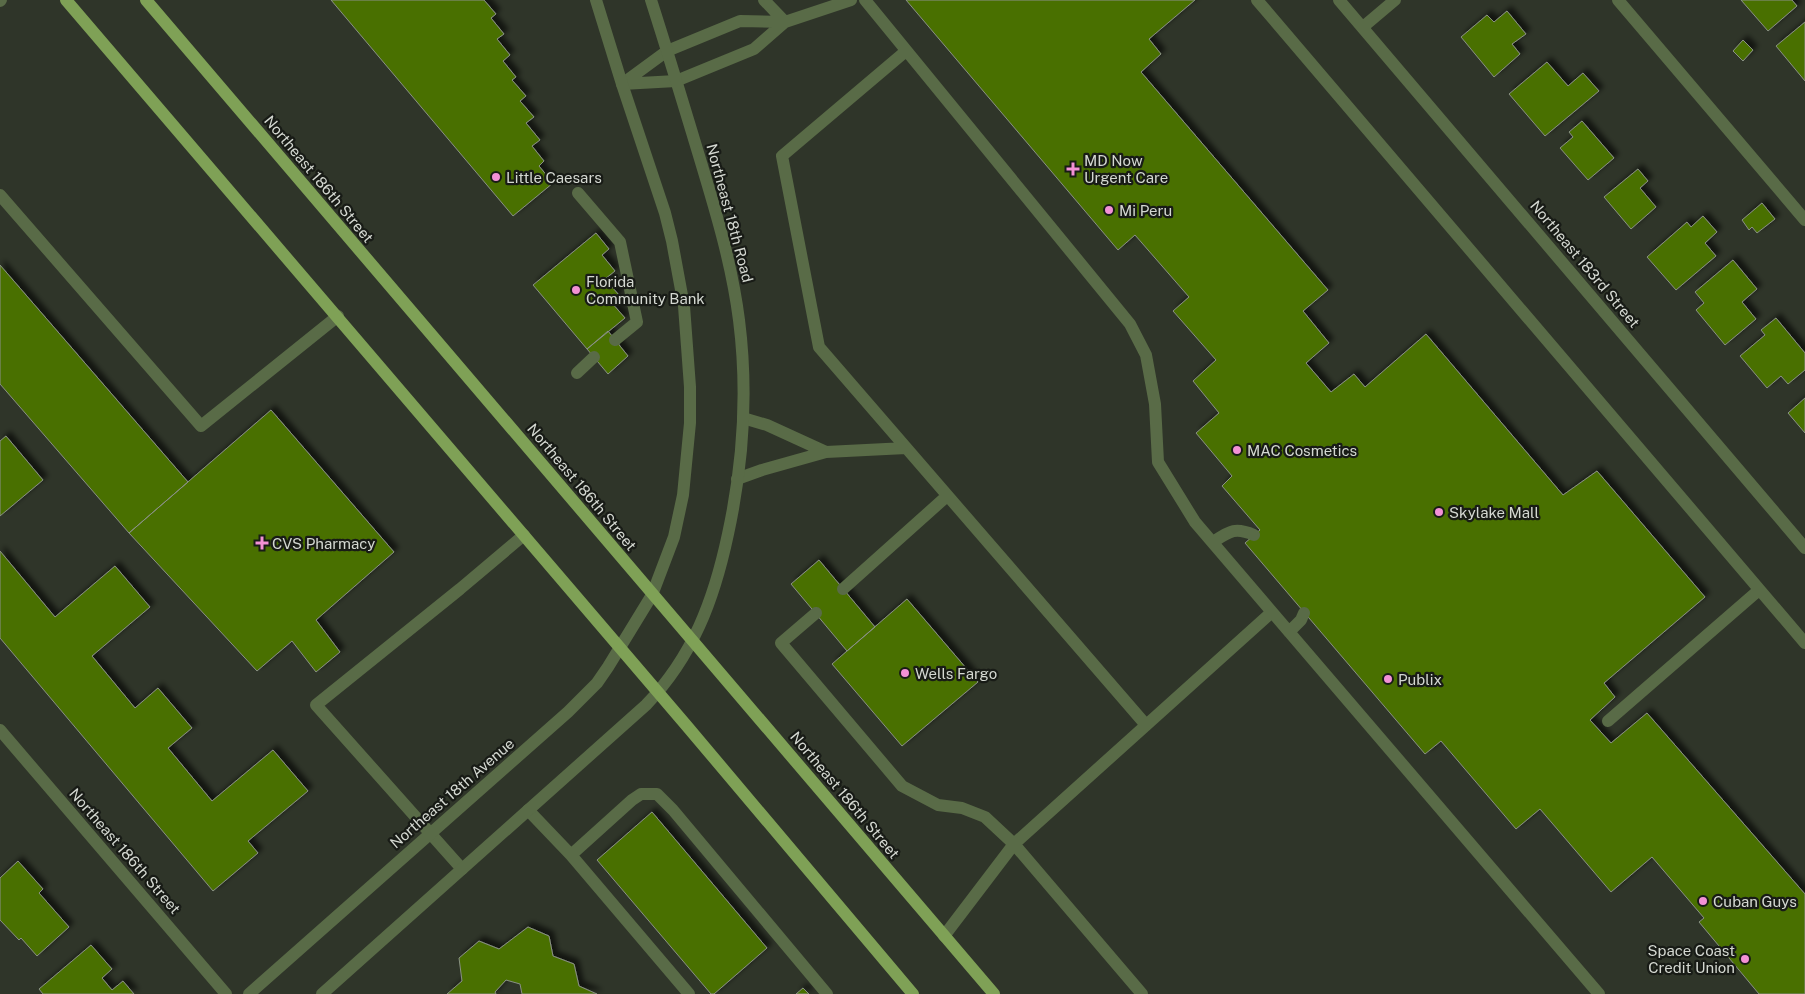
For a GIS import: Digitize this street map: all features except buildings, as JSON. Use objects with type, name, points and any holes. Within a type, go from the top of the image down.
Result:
[{"type":"main road","points":[[66,0],[338,316],[913,994]]},
{"type":"main road","name":"Northeast 186th Street","points":[[146,0],[994,994]]},
{"type":"street","points":[[596,0],[655,181],[672,241],[684,306],[690,378],[690,423],[683,495],[674,537],[652,595]]},
{"type":"street","name":"Northeast 18th Road","points":[[651,0],[718,219],[732,279],[739,322],[743,418],[737,479],[726,545],[704,618],[692,642]]},
{"type":"street","points":[[764,0],[784,22]]},
{"type":"street","points":[[622,84],[667,51],[740,21],[784,22],[851,0]]},
{"type":"street","points":[[865,0],[1130,324],[1146,354],[1155,404],[1158,462],[1195,522],[1599,994]]},
{"type":"street","points":[[1257,0],[1805,643]]},
{"type":"street","name":"Northeast 183rd Street","points":[[1339,0],[1805,548]]},
{"type":"street","points":[[1363,27],[1396,0]]},
{"type":"street","points":[[1618,0],[1805,220]]},
{"type":"street","points":[[622,84],[676,81],[754,50],[784,22]]},
{"type":"street","points":[[906,51],[782,156],[819,347],[1146,725]]},
{"type":"street","points":[[578,194],[620,242],[637,322],[615,340]]},
{"type":"street","points":[[0,195],[201,426],[338,316]]},
{"type":"street","points":[[577,372],[594,358]]},
{"type":"street","points":[[743,418],[767,425],[826,452]]},
{"type":"street","points":[[737,479],[826,452],[906,448]]},
{"type":"street","points":[[843,589],[947,496]]},
{"type":"street","points":[[1213,542],[1228,532],[1241,530],[1254,535]]},
{"type":"street","points":[[462,869],[316,705],[524,535]]},
{"type":"street","points":[[1608,721],[1759,590]]},
{"type":"street","name":"Northeast 18th Avenue","points":[[249,994],[568,712],[597,683],[652,595]]},
{"type":"street","points":[[944,936],[1014,844],[1272,612]]},
{"type":"street","points":[[816,613],[781,644],[902,786],[938,805],[962,808],[985,817],[1014,844],[1142,994]]},
{"type":"street","points":[[1289,632],[1301,620],[1304,613]]},
{"type":"street","points":[[322,994],[631,720],[658,692],[678,666],[692,642]]},
{"type":"street","name":"Northeast 186th Street","points":[[0,730],[226,994]]},
{"type":"street","points":[[571,856],[632,800],[642,794],[657,794],[673,810],[827,994]]},
{"type":"street","points":[[528,810],[571,856],[688,994]]},
{"type":"place","name":"MD Now Urgent Care","points":[[1073,169]]},
{"type":"place","name":"Little Caesars","points":[[496,177]]},
{"type":"place","name":"Mi Peru","points":[[1109,210]]},
{"type":"place","name":"Florida Community Bank","points":[[576,290]]},
{"type":"place","name":"MAC Cosmetics","points":[[1237,450]]},
{"type":"place","name":"Skylake Mall","points":[[1439,512]]},
{"type":"place","name":"CVS Pharmacy","points":[[262,543]]},
{"type":"place","name":"Wells Fargo","points":[[905,673]]},
{"type":"place","name":"Publix","points":[[1388,679]]},
{"type":"place","name":"Cuban Guys","points":[[1703,901]]},
{"type":"place","name":"Space Coast Credit Union","points":[[1745,959]]}]
